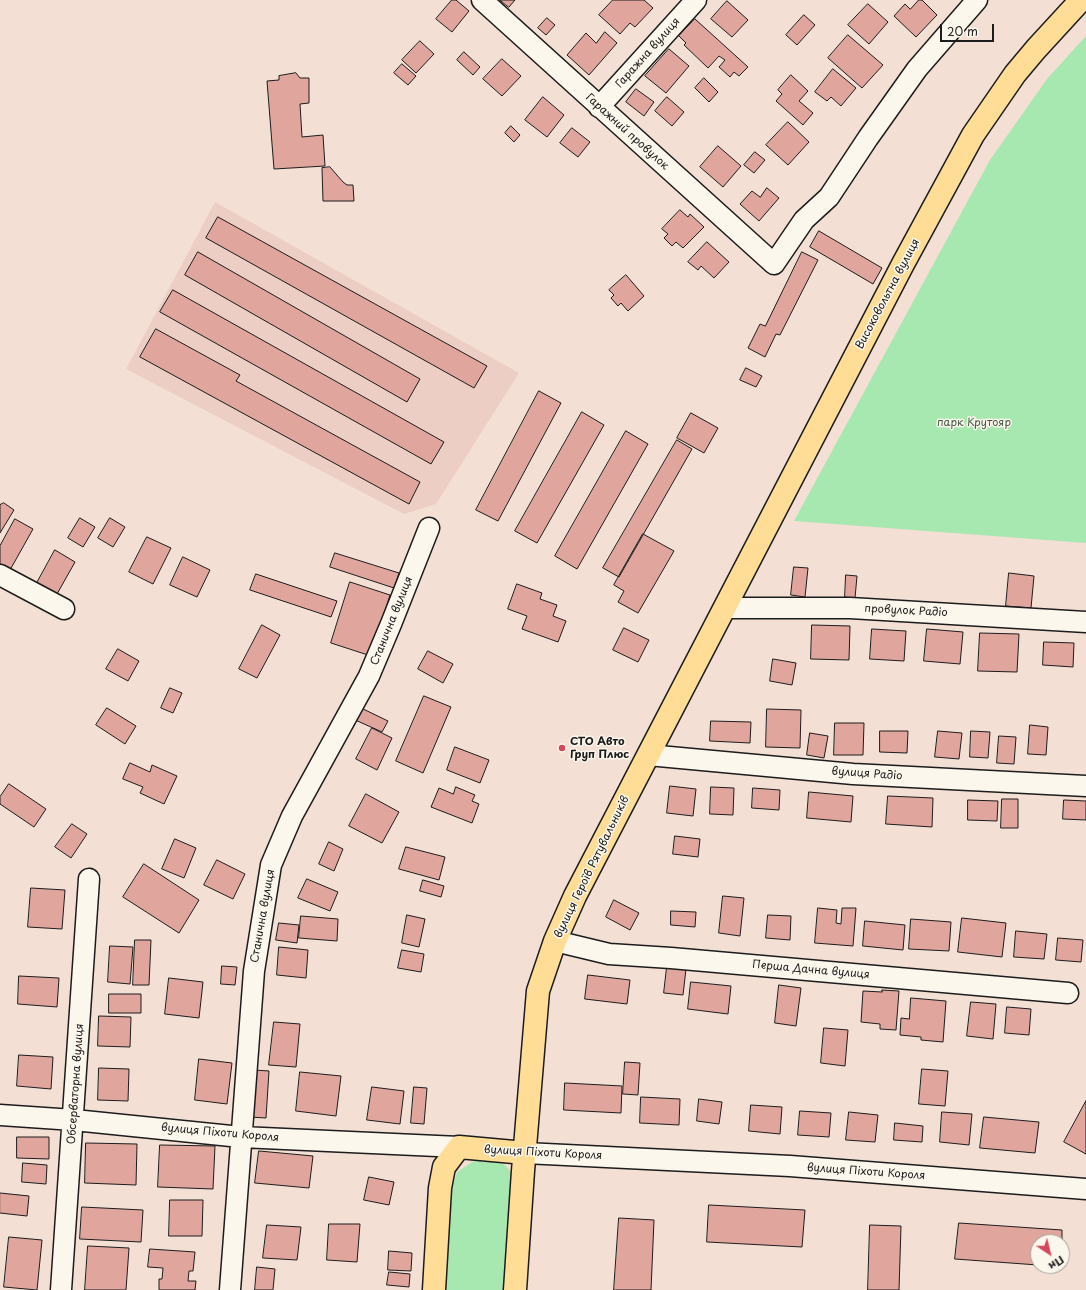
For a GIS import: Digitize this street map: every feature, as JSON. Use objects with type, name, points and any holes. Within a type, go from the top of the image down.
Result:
[{"type":"main road","name":"Високовольтна вулиця","points":[[725,608],[903,264],[973,135],[1015,74],[1080,0]]},
{"type":"main road","name":"вулиця Героїв Рятувальників","points":[[515,1290],[538,991],[555,941],[575,896],[725,608]]},
{"type":"main road","name":"вулиця Піхоти Короля","points":[[459,1147],[525,1153]]},
{"type":"main road","points":[[434,1290],[440,1188],[444,1166],[459,1147]]},
{"type":"street","name":"Гаражний провулок","points":[[482,0],[774,264],[804,220],[829,197],[868,138],[917,69],[977,0]]},
{"type":"street","name":"Гаражна вулиця","points":[[599,107],[696,0]]},
{"type":"street","name":"Станична вулиця","points":[[230,1290],[254,971],[271,865],[292,816],[368,676],[392,624],[429,528]]},
{"type":"street","points":[[0,575],[64,609]]},
{"type":"street","name":"провулок Радіо","points":[[725,608],[850,608],[1086,622]]},
{"type":"street","name":"вулиця Радіо","points":[[648,755],[853,774],[1086,786]]},
{"type":"street","name":"Обсерваторна вулиця","points":[[61,1290],[74,1120],[89,879]]},
{"type":"street","name":"Перша Дачна вулиця","points":[[555,941],[609,954],[671,958],[1068,993]]},
{"type":"street","name":"вулиця Піхоти Короля","points":[[0,1115],[74,1120],[241,1137],[459,1147]]},
{"type":"street","name":"вулиця Піхоти Короля","points":[[525,1153],[790,1166],[1086,1189]]},
{"type":"shaded area","points":[[215,202],[519,373],[436,504],[404,514],[126,369]]},
{"type":"green space","name":"парк Крутояр","points":[[1086,36],[1086,543],[794,521],[990,160],[1047,79]]},
{"type":"green space","points":[[484,1160],[504,1164],[512,1173],[504,1290],[445,1290],[450,1195],[457,1172],[472,1162]]},
{"type":"building","points":[[452,0],[456,0],[469,11],[452,32],[436,19]]},
{"type":"building","points":[[500,0],[515,0],[509,7]]},
{"type":"building","points":[[613,0],[644,0],[653,8],[635,27],[630,23],[620,34],[599,15]]},
{"type":"building","points":[[919,0],[922,0],[937,15],[916,37],[894,16],[905,4],[910,9]]},
{"type":"building","points":[[727,1],[748,20],[732,37],[711,19]]},
{"type":"building","points":[[868,4],[888,22],[869,44],[848,25]]},
{"type":"building","points":[[804,15],[815,25],[797,45],[786,35]]},
{"type":"building","points":[[547,18],[555,25],[546,35],[538,28]]},
{"type":"building","points":[[695,19],[748,67],[739,76],[734,72],[730,77],[719,67],[725,60],[719,56],[708,68],[684,45],[686,43],[679,36]]},
{"type":"building","points":[[605,32],[617,43],[589,75],[567,55],[586,33],[596,43]]},
{"type":"building","points":[[848,35],[883,65],[862,88],[828,58]]},
{"type":"building","points":[[420,41],[434,54],[416,73],[402,60]]},
{"type":"building","points":[[669,49],[689,66],[666,93],[645,76]]},
{"type":"building","points":[[464,52],[480,67],[473,75],[457,60]]},
{"type":"building","points":[[502,59],[521,76],[502,96],[483,79]]},
{"type":"building","points":[[402,64],[416,76],[408,85],[394,73]]},
{"type":"building","points":[[833,69],[856,88],[841,106],[831,97],[827,101],[815,92]]},
{"type":"building","points":[[296,73],[300,78],[309,78],[309,103],[300,104],[302,137],[323,135],[325,166],[274,169],[267,81],[279,80],[279,76]]},
{"type":"building","points":[[791,75],[808,91],[799,101],[813,113],[803,125],[776,101],[782,94],[778,90]]},
{"type":"building","points":[[704,78],[718,92],[709,102],[695,88]]},
{"type":"building","points":[[636,89],[654,102],[644,116],[626,102]]},
{"type":"building","points":[[543,97],[564,115],[547,137],[525,120]]},
{"type":"building","points":[[667,97],[684,112],[672,126],[655,111]]},
{"type":"building","points":[[788,122],[809,142],[788,165],[766,145]]},
{"type":"building","points":[[511,126],[520,135],[514,142],[505,133]]},
{"type":"building","points":[[572,128],[590,142],[578,157],[560,143]]},
{"type":"building","points":[[718,146],[741,166],[723,187],[700,167]]},
{"type":"building","points":[[755,152],[765,160],[754,173],[744,165]]},
{"type":"building","points":[[330,167],[343,182],[347,185],[353,185],[354,201],[323,201],[322,168]]},
{"type":"building","points":[[767,188],[779,198],[759,221],[740,204],[752,191],[760,197]]},
{"type":"building","points":[[680,210],[688,217],[690,214],[704,227],[683,248],[676,242],[672,246],[664,238],[668,234],[662,229]]},
{"type":"building","points":[[218,217],[487,366],[474,388],[206,238]]},
{"type":"building","points":[[819,231],[882,268],[873,284],[810,247]]},
{"type":"building","points":[[707,242],[729,262],[714,278],[701,266],[698,270],[688,262]]},
{"type":"building","points":[[198,252],[420,379],[407,402],[185,275]]},
{"type":"building","points":[[802,252],[818,260],[780,335],[776,334],[765,357],[748,348],[760,324],[765,326]]},
{"type":"building","points":[[626,275],[644,296],[628,311],[621,303],[618,306],[611,298],[614,295],[609,290]]},
{"type":"building","points":[[173,290],[444,442],[431,464],[160,312]]},
{"type":"building","points":[[156,329],[240,375],[236,381],[420,482],[409,504],[140,357]]},
{"type":"building","points":[[746,368],[762,376],[756,387],[740,380]]},
{"type":"building","points":[[539,391],[561,403],[498,521],[476,510]]},
{"type":"building","points":[[582,412],[604,425],[537,543],[515,531]]},
{"type":"building","points":[[691,413],[718,428],[704,453],[677,438]]},
{"type":"building","points":[[626,431],[648,444],[577,569],[555,556]]},
{"type":"building","points":[[677,440],[692,449],[619,577],[603,568]]},
{"type":"building","points":[[4,503],[14,510],[0,533],[0,505]]},
{"type":"building","points":[[80,518],[95,527],[83,547],[68,538]]},
{"type":"building","points":[[110,518],[125,527],[113,547],[98,538]]},
{"type":"building","points":[[15,519],[33,529],[10,570],[0,564],[0,546]]},
{"type":"building","points":[[643,534],[674,551],[638,613],[618,602],[624,591],[614,585]]},
{"type":"building","points":[[147,537],[171,548],[153,584],[129,572]]},
{"type":"building","points":[[55,550],[75,562],[57,594],[37,583]]},
{"type":"building","points":[[335,553],[399,573],[394,588],[330,567]]},
{"type":"building","points":[[183,557],[210,570],[197,597],[170,585]]},
{"type":"building","points":[[794,567],[808,568],[805,597],[791,595]]},
{"type":"building","points":[[1009,573],[1034,576],[1031,608],[1006,606]]},
{"type":"building","points":[[256,574],[337,601],[331,617],[250,590]]},
{"type":"building","points":[[846,575],[857,576],[855,598],[845,597]]},
{"type":"building","points":[[350,582],[390,595],[371,656],[331,643]]},
{"type":"building","points":[[517,584],[542,593],[540,599],[557,605],[553,616],[566,621],[558,642],[522,629],[527,616],[508,609]]},
{"type":"building","points":[[262,625],[280,635],[257,678],[239,669]]},
{"type":"building","points":[[812,625],[850,626],[849,660],[811,659]]},
{"type":"building","points":[[624,628],[649,640],[638,662],[613,650]]},
{"type":"building","points":[[872,629],[906,631],[904,661],[870,659]]},
{"type":"building","points":[[927,629],[963,632],[960,664],[924,661]]},
{"type":"building","points":[[980,633],[1019,634],[1017,672],[978,671]]},
{"type":"building","points":[[1044,642],[1074,643],[1073,667],[1043,665]]},
{"type":"building","points":[[118,649],[139,661],[128,681],[106,669]]},
{"type":"building","points":[[428,651],[453,664],[443,683],[418,669]]},
{"type":"building","points":[[773,659],[796,663],[792,685],[770,681]]},
{"type":"building","points":[[170,688],[182,693],[173,713],[161,708]]},
{"type":"building","points":[[424,696],[451,707],[423,773],[396,761]]},
{"type":"building","points":[[359,707],[388,721],[382,732],[353,719]]},
{"type":"building","points":[[107,708],[136,726],[125,744],[96,725]]},
{"type":"building","points":[[767,709],[801,710],[800,748],[766,747]]},
{"type":"building","points":[[711,721],[751,722],[750,743],[710,741]]},
{"type":"building","points":[[835,723],[864,723],[863,755],[834,755]]},
{"type":"building","points":[[1030,725],[1048,727],[1046,755],[1028,754]]},
{"type":"building","points":[[372,728],[392,738],[377,770],[356,759]]},
{"type":"building","points":[[880,731],[908,731],[907,753],[880,752]]},
{"type":"building","points":[[938,731],[962,733],[959,759],[935,757]]},
{"type":"building","points":[[971,731],[990,732],[988,758],[970,757]]},
{"type":"building","points":[[810,733],[828,736],[824,758],[807,755]]},
{"type":"building","points":[[999,736],[1016,737],[1014,764],[997,763]]},
{"type":"building","points":[[455,747],[489,760],[480,783],[447,770]]},
{"type":"building","points":[[130,763],[150,772],[152,765],[177,776],[164,804],[140,793],[143,787],[123,779]]},
{"type":"building","points":[[9,784],[46,809],[34,827],[0,804],[0,797]]},
{"type":"building","points":[[670,786],[696,789],[693,816],[667,813]]},
{"type":"building","points":[[456,787],[475,795],[472,801],[479,804],[472,823],[431,807],[439,788],[453,794]]},
{"type":"building","points":[[711,787],[734,788],[733,815],[710,814]]},
{"type":"building","points":[[753,788],[780,790],[779,810],[752,808]]},
{"type":"building","points":[[809,792],[853,796],[851,822],[807,818]]},
{"type":"building","points":[[366,794],[399,812],[382,843],[349,826]]},
{"type":"building","points":[[888,796],[933,798],[932,827],[886,824]]},
{"type":"building","points":[[1002,799],[1018,799],[1018,828],[1001,828]]},
{"type":"building","points":[[968,800],[998,801],[997,821],[968,820]]},
{"type":"building","points":[[1064,800],[1086,801],[1086,820],[1063,819]]},
{"type":"building","points":[[72,824],[87,834],[71,858],[55,847]]},
{"type":"building","points":[[675,836],[700,839],[698,857],[673,854]]},
{"type":"building","points":[[175,839],[196,848],[184,878],[162,869]]},
{"type":"building","points":[[329,842],[343,849],[334,871],[319,864]]},
{"type":"building","points":[[406,847],[445,857],[439,880],[399,869]]},
{"type":"building","points":[[217,860],[245,874],[233,899],[204,885]]},
{"type":"building","points":[[144,864],[199,900],[179,933],[123,897]]},
{"type":"building","points":[[307,879],[338,892],[330,911],[298,898]]},
{"type":"building","points":[[423,880],[444,886],[441,897],[420,891]]},
{"type":"building","points":[[31,888],[65,890],[62,929],[28,927]]},
{"type":"building","points":[[723,896],[744,898],[740,936],[719,933]]},
{"type":"building","points":[[614,900],[639,913],[630,930],[606,917]]},
{"type":"building","points":[[818,908],[837,910],[836,923],[841,924],[842,908],[856,908],[853,946],[815,943]]},
{"type":"building","points":[[671,911],[696,912],[695,927],[671,925]]},
{"type":"building","points":[[407,915],[425,919],[419,947],[402,943]]},
{"type":"building","points":[[768,915],[791,916],[790,940],[766,938]]},
{"type":"building","points":[[301,916],[338,919],[337,941],[299,938]]},
{"type":"building","points":[[962,918],[1006,923],[1002,957],[958,952]]},
{"type":"building","points":[[911,919],[951,922],[949,951],[909,949]]},
{"type":"building","points":[[865,921],[905,925],[903,950],[863,946]]},
{"type":"building","points":[[279,923],[299,925],[297,943],[276,940]]},
{"type":"building","points":[[1016,931],[1047,934],[1044,959],[1014,957]]},
{"type":"building","points":[[1058,938],[1083,940],[1081,962],[1056,960]]},
{"type":"building","points":[[135,940],[151,940],[149,985],[133,985]]},
{"type":"building","points":[[110,946],[133,947],[130,984],[108,982]]},
{"type":"building","points":[[279,947],[308,950],[306,978],[277,975]]},
{"type":"building","points":[[402,950],[424,954],[421,972],[398,968]]},
{"type":"building","points":[[222,966],[237,967],[235,985],[221,984]]},
{"type":"building","points":[[667,967],[686,969],[683,995],[664,993]]},
{"type":"building","points":[[588,975],[630,980],[627,1004],[585,999]]},
{"type":"building","points":[[19,976],[59,978],[57,1007],[18,1004]]},
{"type":"building","points":[[169,978],[203,982],[199,1018],[165,1014]]},
{"type":"building","points":[[691,982],[731,986],[728,1014],[688,1009]]},
{"type":"building","points":[[779,985],[801,988],[796,1026],[775,1023]]},
{"type":"building","points":[[882,990],[899,991],[896,1030],[880,1029],[880,1024],[861,1022],[863,991],[882,992]]},
{"type":"building","points":[[109,994],[141,994],[141,1013],[109,1013]]},
{"type":"building","points":[[911,998],[946,1001],[943,1042],[921,1040],[921,1037],[900,1035],[901,1018],[909,1019]]},
{"type":"building","points":[[971,1002],[996,1004],[993,1039],[967,1036]]},
{"type":"building","points":[[1007,1007],[1031,1009],[1029,1035],[1005,1033]]},
{"type":"building","points":[[99,1016],[131,1017],[130,1047],[98,1046]]},
{"type":"building","points":[[274,1022],[300,1024],[296,1067],[269,1065]]},
{"type":"building","points":[[824,1028],[848,1030],[845,1066],[821,1063]]},
{"type":"building","points":[[19,1055],[53,1057],[51,1089],[17,1086]]},
{"type":"building","points":[[199,1059],[232,1063],[227,1104],[195,1100]]},
{"type":"building","points":[[625,1062],[640,1063],[638,1095],[623,1094]]},
{"type":"building","points":[[99,1068],[129,1069],[128,1101],[98,1100]]},
{"type":"building","points":[[922,1069],[948,1071],[945,1106],[919,1104]]},
{"type":"building","points":[[254,1070],[269,1071],[266,1118],[250,1117]]},
{"type":"building","points":[[300,1072],[341,1076],[336,1116],[296,1111]]},
{"type":"building","points":[[565,1083],[622,1086],[621,1113],[564,1110]]},
{"type":"building","points":[[372,1087],[404,1091],[400,1124],[367,1120]]},
{"type":"building","points":[[414,1087],[427,1088],[424,1124],[411,1123]]},
{"type":"building","points":[[641,1097],[680,1099],[679,1125],[640,1123]]},
{"type":"building","points":[[699,1099],[722,1102],[719,1124],[697,1121]]},
{"type":"building","points":[[1086,1101],[1086,1154],[1064,1142]]},
{"type":"building","points":[[751,1105],[782,1107],[780,1134],[749,1131]]},
{"type":"building","points":[[800,1111],[831,1113],[829,1137],[798,1135]]},
{"type":"building","points":[[849,1112],[878,1115],[875,1142],[846,1140]]},
{"type":"building","points":[[942,1112],[972,1114],[969,1145],[940,1142]]},
{"type":"building","points":[[984,1117],[1039,1122],[1035,1153],[980,1148]]},
{"type":"building","points":[[895,1123],[923,1126],[922,1142],[894,1140]]},
{"type":"building","points":[[17,1137],[49,1137],[49,1159],[17,1158]]},
{"type":"building","points":[[86,1143],[137,1144],[136,1185],[85,1183]]},
{"type":"building","points":[[160,1145],[215,1146],[213,1189],[158,1187]]},
{"type":"building","points":[[259,1151],[313,1156],[309,1188],[255,1183]]},
{"type":"building","points":[[23,1163],[47,1165],[46,1184],[22,1182]]},
{"type":"building","points":[[369,1177],[394,1182],[389,1205],[364,1200]]},
{"type":"building","points":[[0,1193],[29,1196],[27,1216],[0,1213]]},
{"type":"building","points":[[170,1200],[203,1200],[202,1236],[169,1236]]},
{"type":"building","points":[[709,1205],[805,1210],[802,1247],[707,1242]]},
{"type":"building","points":[[82,1207],[143,1210],[141,1242],[80,1239]]},
{"type":"building","points":[[619,1218],[654,1220],[651,1290],[614,1290]]},
{"type":"building","points":[[959,1223],[1062,1230],[1062,1234],[1030,1234],[1030,1264],[955,1259]]},
{"type":"building","points":[[329,1224],[360,1224],[357,1262],[327,1260]]},
{"type":"building","points":[[267,1225],[301,1227],[297,1260],[263,1258]]},
{"type":"building","points":[[870,1225],[901,1226],[899,1290],[868,1290]]},
{"type":"building","points":[[9,1237],[42,1240],[37,1290],[4,1287]]},
{"type":"building","points":[[88,1246],[129,1248],[126,1290],[85,1290]]},
{"type":"building","points":[[150,1249],[195,1252],[193,1271],[189,1271],[188,1281],[196,1281],[195,1290],[159,1290],[159,1279],[162,1279],[163,1268],[148,1267]]},
{"type":"building","points":[[389,1251],[412,1253],[411,1271],[388,1270]]},
{"type":"building","points":[[257,1267],[275,1269],[273,1290],[255,1290]]},
{"type":"building","points":[[389,1272],[410,1274],[409,1287],[387,1285]]},
{"type":"place","name":"СТО Авто Груп Плюс","points":[[562,748]]}]
